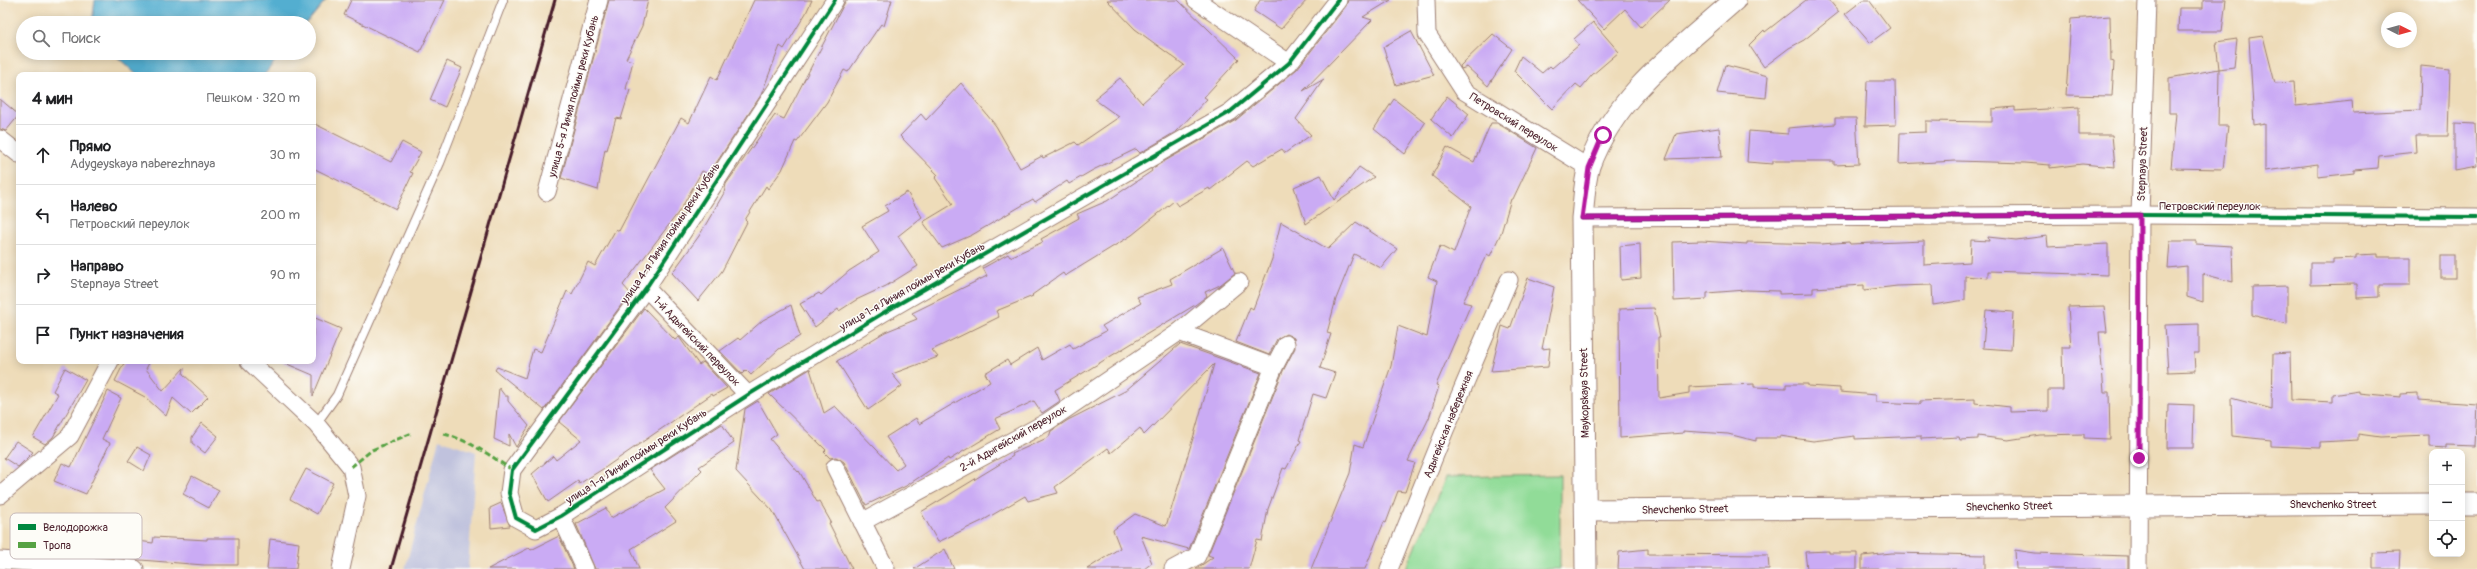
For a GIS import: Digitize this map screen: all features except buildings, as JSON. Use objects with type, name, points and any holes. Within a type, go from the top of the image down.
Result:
[{"type":"street","name":"улица 5-я Линия поймы реки Кубань","points":[[547,192],[599,0]]},
{"type":"street","name":"улица 4-я Линия поймы реки Кубань","points":[[512,470],[646,288],[835,0]]},
{"type":"street","points":[[1196,0],[1289,63]]},
{"type":"street","name":"улица 1-я Линия поймы реки Кубань","points":[[512,470],[509,493],[516,518],[536,529],[561,516],[748,395],[883,313],[1230,112],[1289,63],[1338,0]]},
{"type":"street","name":"Петровский переулок","points":[[1426,0],[1427,34],[1464,91],[1589,168]]},
{"type":"street","name":"Maykopskaya Street","points":[[1586,569],[1582,218],[1589,168],[1603,135],[1638,87],[1735,0]]},
{"type":"street","name":"Stepnaya Street","points":[[2138,569],[2140,215],[2147,0]]},
{"type":"street","points":[[0,139],[16,152]]},
{"type":"street","name":"Петровский переулок","points":[[1582,218],[2140,215],[2477,217]]},
{"type":"street","name":"Адыгейская набережная","points":[[1389,569],[1445,430],[1509,280]]},
{"type":"street","name":"2-й Адыгейский переулок","points":[[862,522],[1047,422],[1179,332],[1239,282]]},
{"type":"street","name":"1-й Адыгейский переулок","points":[[646,288],[748,395]]},
{"type":"street","points":[[1179,332],[1274,367]]},
{"type":"street","points":[[1173,569],[1197,556],[1274,367],[1286,344]]},
{"type":"street","points":[[0,495],[70,436],[108,364]]},
{"type":"street","points":[[252,364],[316,424],[351,467],[356,496],[341,569]]},
{"type":"street","points":[[835,467],[886,569]]},
{"type":"street","name":"Shevchenko Street","points":[[1586,510],[2429,504]]},
{"type":"street","points":[[2465,504],[2477,504]]},
{"type":"street","points":[[561,516],[585,569]]},
{"type":"street","points":[[0,560],[135,569]]},
{"type":"lane","points":[[316,424],[337,395],[440,164],[503,0]]},
{"type":"shaded area","points":[[439,439],[476,452],[468,569],[405,569]]},
{"type":"green space","points":[[1560,475],[1560,569],[1406,569],[1446,477]]},
{"type":"water","points":[[95,0],[326,0],[313,16],[93,16]]},
{"type":"water","points":[[121,60],[276,60],[266,72],[134,72]]},
{"type":"railway","points":[[391,569],[555,0]]},
{"type":"marked path","points":[[351,467],[372,450],[412,433]]},
{"type":"marked path","points":[[444,434],[471,444],[512,470]]},
{"type":"cycle path","points":[[835,0],[646,288],[512,470],[509,493],[516,518],[536,529],[561,516],[748,395],[883,313],[1230,112],[1289,63],[1338,0]]},
{"type":"cycle path","points":[[1582,218],[2140,215],[2477,217]]},
{"type":"route","points":[[1603,135],[1589,168],[1582,218],[2140,215],[2139,458]]}]
